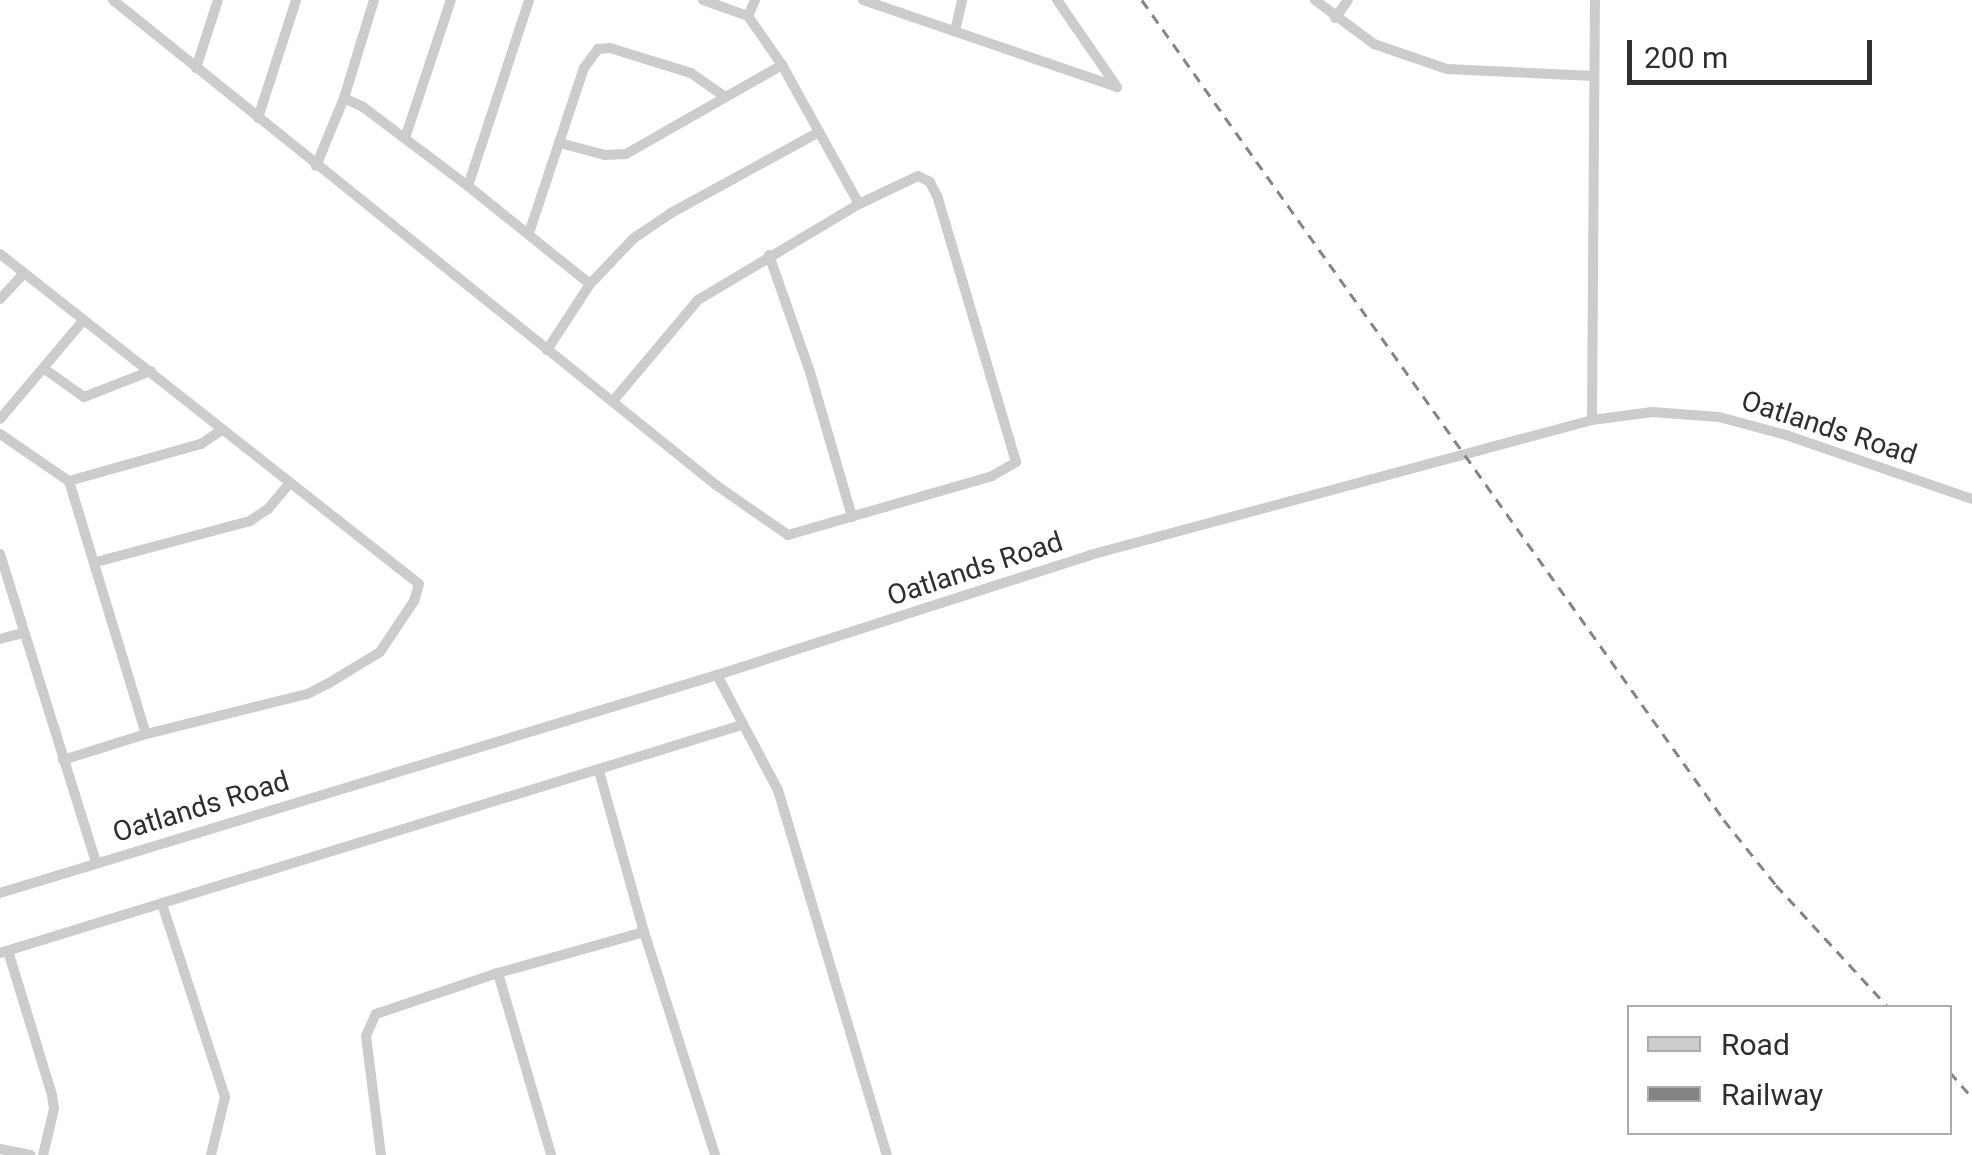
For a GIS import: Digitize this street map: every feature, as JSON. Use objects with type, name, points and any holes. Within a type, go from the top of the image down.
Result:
[{"type":"street","points":[[113,0],[716,485],[788,536],[992,476],[1016,462],[934,188],[924,177],[910,177],[859,204],[768,255],[688,308],[613,401]]},
{"type":"street","points":[[196,68],[218,0]]},
{"type":"street","points":[[258,118],[296,0]]},
{"type":"street","points":[[316,166],[344,98],[374,0]]},
{"type":"street","points":[[406,138],[450,0]]},
{"type":"street","points":[[468,186],[529,0]]},
{"type":"street","points":[[703,0],[748,16],[782,65],[859,204]]},
{"type":"street","points":[[748,16],[754,0]]},
{"type":"street","points":[[864,0],[1117,87],[1057,0]]},
{"type":"street","points":[[954,31],[962,0]]},
{"type":"street","points":[[1315,0],[1374,44],[1447,69],[1594,76]]},
{"type":"street","points":[[1335,18],[1348,0]]},
{"type":"street","points":[[1592,420],[1595,0]]},
{"type":"street","points":[[529,233],[584,68],[598,49],[610,48],[691,73],[711,83],[725,98]]},
{"type":"street","points":[[560,143],[605,155],[626,154],[782,65]]},
{"type":"street","points":[[344,98],[406,138],[590,284]]},
{"type":"street","points":[[548,350],[590,284],[634,238],[819,132]]},
{"type":"street","points":[[0,254],[82,322],[151,371],[288,485],[419,584],[414,601],[380,652],[308,694],[146,734],[63,760]]},
{"type":"street","points":[[768,255],[810,372],[852,517]]},
{"type":"street","points":[[0,299],[24,273]]},
{"type":"street","points":[[0,418],[46,370],[82,322]]},
{"type":"street","points":[[46,370],[84,397],[151,371]]},
{"type":"street","name":"Oatlands Road","points":[[0,893],[717,675],[1106,551],[1592,420],[1652,412],[1719,417],[1786,435],[1972,499]]},
{"type":"street","points":[[69,481],[201,444],[220,431]]},
{"type":"street","points":[[0,434],[69,481],[146,734]]},
{"type":"street","points":[[96,562],[250,520],[268,509],[288,485]]},
{"type":"street","points":[[0,554],[96,862]]},
{"type":"street","points":[[0,639],[22,633]]},
{"type":"street","points":[[717,675],[778,790],[886,1155]]},
{"type":"street","points":[[43,1155],[54,1109],[52,1095],[4,952],[742,724]]},
{"type":"street","points":[[599,771],[644,932],[715,1155]]},
{"type":"street","points":[[162,904],[225,1097],[211,1155]]},
{"type":"street","points":[[381,1155],[366,1036],[369,1024],[382,1009],[644,932]]},
{"type":"street","points":[[498,972],[551,1154]]},
{"type":"street","points":[[0,1149],[30,1155]]},
{"type":"railway","points":[[1142,0],[1724,820],[1776,885],[1886,1005]]},
{"type":"railway","points":[[1952,1074],[1972,1097]]}]
